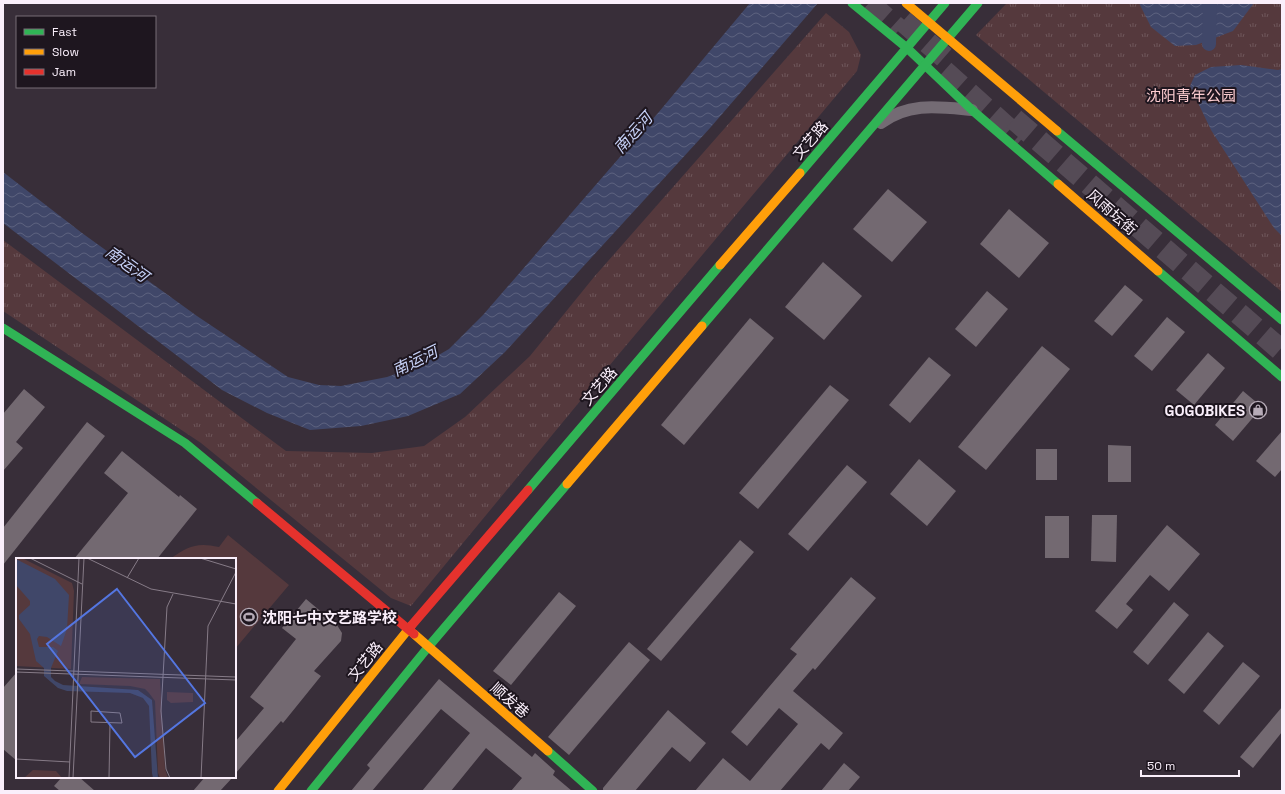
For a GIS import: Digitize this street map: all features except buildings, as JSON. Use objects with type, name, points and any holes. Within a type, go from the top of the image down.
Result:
[{"type":"main road","name":"风雨坛街","points":[[852,3],[907,48],[972,110],[1282,377]]},
{"type":"main road","name":"风雨坛街","points":[[906,3],[1282,320]]},
{"type":"main road","name":"文艺路","points":[[278,791],[408,630],[945,3]]},
{"type":"main road","points":[[311,791],[428,646],[872,129],[978,3]]},
{"type":"main road","name":"顺发巷","points":[[3,328],[185,443],[428,646],[593,791]]},
{"type":"street","points":[[872,129],[886,118],[908,108],[937,107],[972,110]]},
{"type":"green space","name":"沈阳青年公园","points":[[1007,3],[1282,3],[1282,292],[976,35]]},
{"type":"green space","points":[[826,13],[849,32],[861,55],[857,71],[619,354],[411,606],[391,598],[201,443],[3,311],[3,240],[286,451],[372,453],[424,446],[465,417],[530,356],[594,277]]},
{"type":"green space","name":"沈阳七中文艺路学校","points":[[228,535],[289,585],[236,648],[236,558],[172,558],[193,546],[205,545],[219,547]]},
{"type":"water","points":[[750,3],[818,3],[710,128],[505,352],[460,394],[408,416],[361,426],[310,430],[267,413],[222,390],[3,223],[3,172],[82,233],[197,316],[288,377],[319,385],[341,386],[387,377],[423,364],[449,349],[483,315],[658,113]]},
{"type":"water","points":[[1139,3],[1254,3],[1233,31],[1196,45],[1175,46],[1151,27]]},
{"type":"water","points":[[1241,65],[1278,70],[1282,69],[1282,236],[1274,228],[1211,130],[1190,86],[1195,75],[1211,67]]},
{"type":"waterway","points":[[1209,44],[1210,3]]},
{"type":"tunnel","points":[[869,3],[899,30]]},
{"type":"tunnel","points":[[903,21],[952,64]]},
{"type":"tunnel","points":[[944,71],[1021,140]]},
{"type":"tunnel","points":[[1014,119],[1282,351]]},
{"type":"traffic: fast","points":[[852,3],[907,48],[972,110],[1058,184]]},
{"type":"traffic: fast","points":[[800,173],[945,3]]},
{"type":"traffic: fast","points":[[702,326],[978,3]]},
{"type":"traffic: fast","points":[[1057,131],[1282,320]]},
{"type":"traffic: fast","points":[[528,490],[720,265]]},
{"type":"traffic: fast","points":[[1158,271],[1282,377]]},
{"type":"traffic: fast","points":[[3,328],[185,443],[257,503]]},
{"type":"traffic: fast","points":[[311,791],[429,646],[567,484]]},
{"type":"traffic: fast","points":[[548,751],[593,791]]},
{"type":"traffic: slow","points":[[906,3],[1057,131]]},
{"type":"traffic: slow","points":[[720,265],[800,173]]},
{"type":"traffic: slow","points":[[1058,184],[1158,271]]},
{"type":"traffic: slow","points":[[567,484],[702,326]]},
{"type":"traffic: slow","points":[[278,791],[411,626]]},
{"type":"traffic: slow","points":[[414,634],[548,751]]},
{"type":"traffic: jam","points":[[411,626],[528,490]]},
{"type":"traffic: jam","points":[[257,503],[414,634]]},
{"type":"place","name":"GOGOBIKES","points":[[1258,410]]},
{"type":"place","name":"沈阳七中文艺路学校","points":[[249,617]]},
{"type":"water label","name":"南运河","points":[[633,133]]},
{"type":"water label","name":"南运河","points":[[127,264]]},
{"type":"water label","name":"南运河","points":[[415,361]]}]
